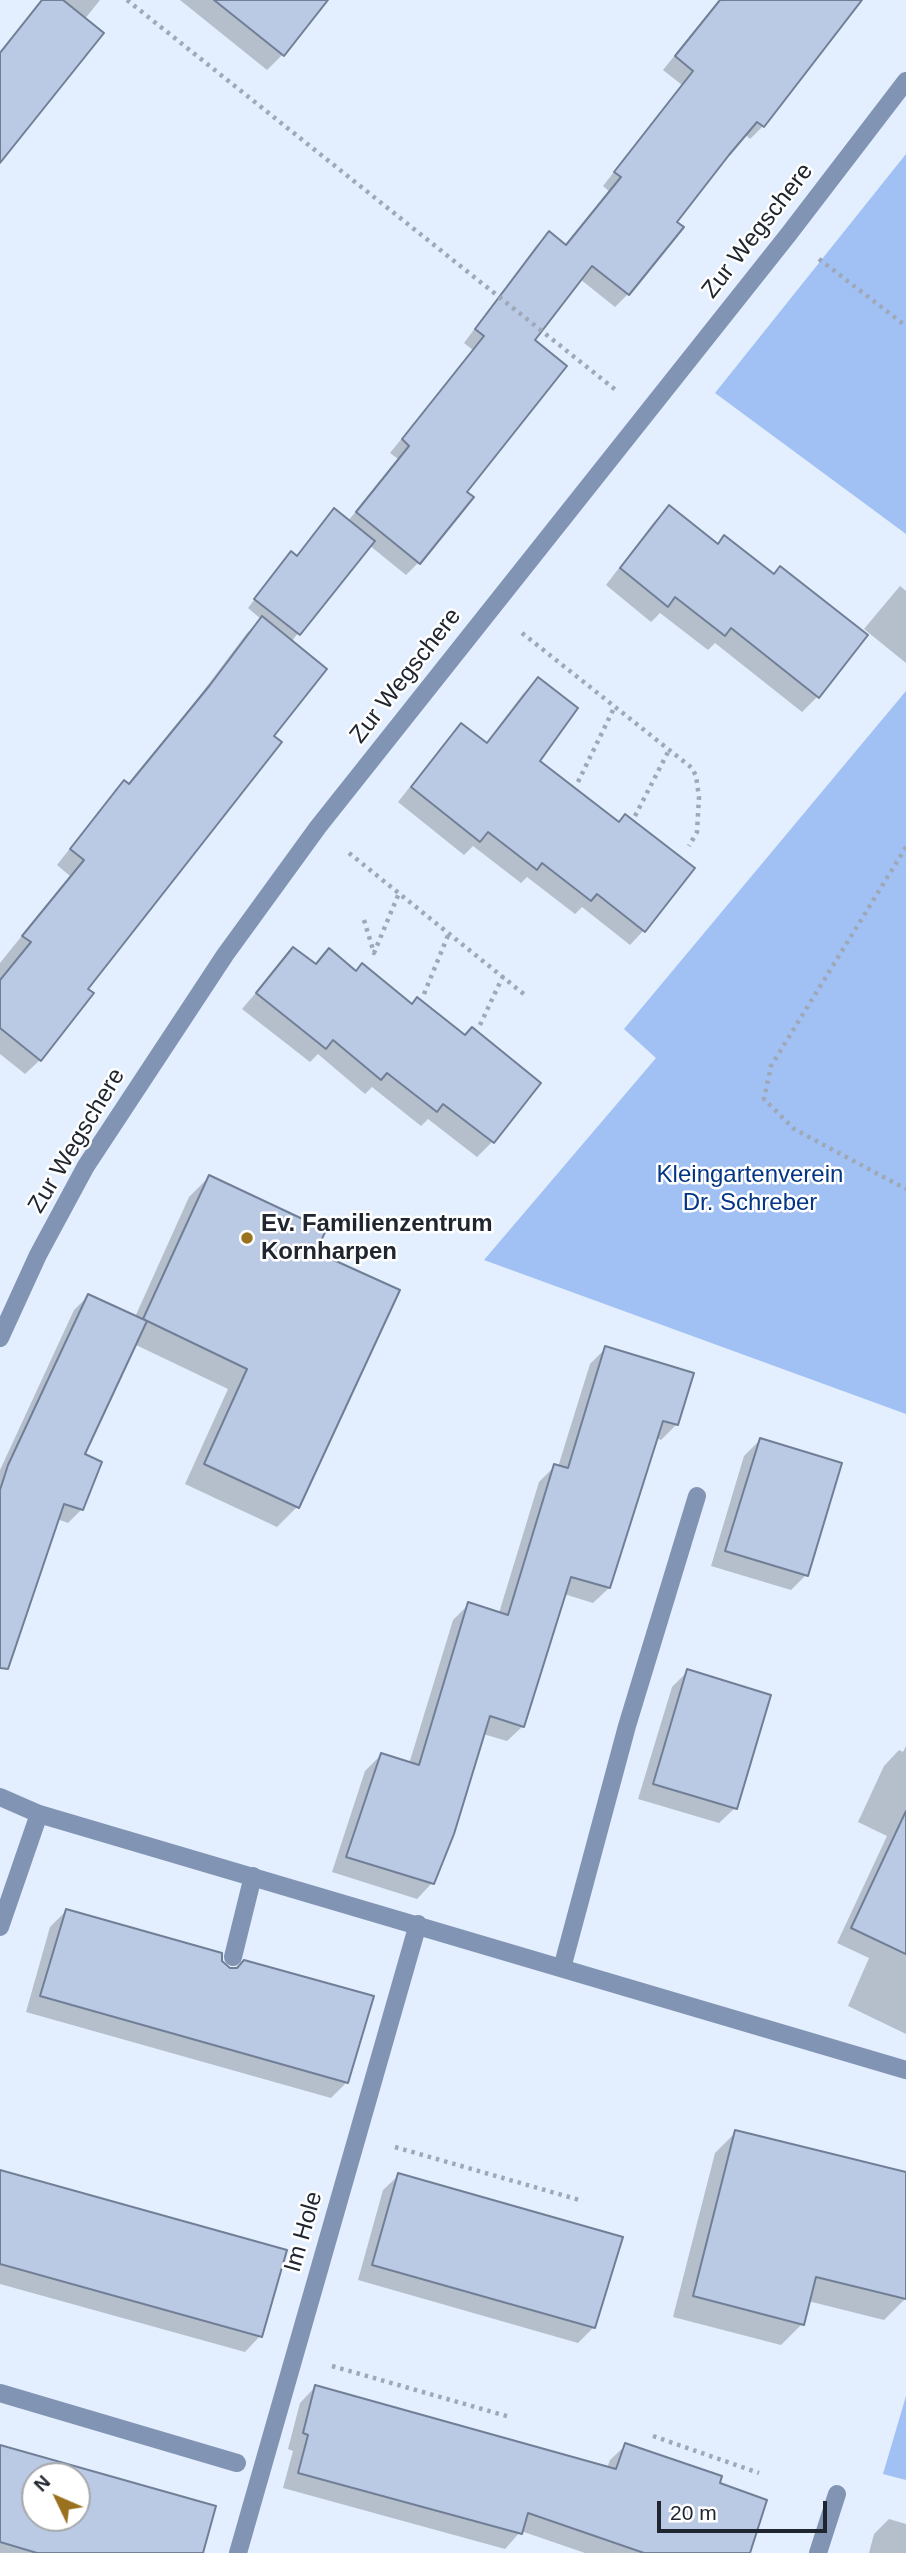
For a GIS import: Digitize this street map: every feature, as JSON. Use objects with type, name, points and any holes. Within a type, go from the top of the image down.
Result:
[{"type":"street","name":"Zur Wegschere","points":[[0,1338],[38,1255],[86,1166],[225,955],[318,827],[906,81]]},
{"type":"street","points":[[562,1968],[627,1726],[697,1496]]},
{"type":"street","points":[[0,1797],[39,1814],[906,2070]]},
{"type":"street","points":[[0,1927],[39,1814]]},
{"type":"street","points":[[233,1957],[253,1876]]},
{"type":"street","name":"Im Hole","points":[[238,2553],[418,1924]]},
{"type":"street","points":[[0,2392],[237,2463]]},
{"type":"street","points":[[818,2553],[837,2494]]},
{"type":"path","points":[[127,0],[645,414]]},
{"type":"path","points":[[788,234],[906,326]]},
{"type":"path","points":[[491,608],[692,768],[699,797],[697,832],[689,846]]},
{"type":"path","points":[[578,782],[614,706]]},
{"type":"path","points":[[635,816],[669,750]]},
{"type":"path","points":[[318,827],[526,995]]},
{"type":"path","points":[[906,847],[771,1066],[764,1099],[794,1129],[906,1189]]},
{"type":"path","points":[[364,920],[374,953],[399,893]]},
{"type":"path","points":[[424,995],[449,933]]},
{"type":"path","points":[[480,1025],[503,976]]},
{"type":"path","points":[[357,2136],[583,2201]]},
{"type":"path","points":[[295,2355],[510,2417]]},
{"type":"path","points":[[653,2436],[759,2473]]},
{"type":"green space","points":[[906,154],[906,534],[715,393]]},
{"type":"green space","name":"Kleingartenverein Dr. Schreber","points":[[906,691],[906,1414],[484,1260],[656,1058],[624,1029]]},
{"type":"green space","points":[[906,2396],[906,2480],[883,2474]]},
{"type":"building","points":[[42,0],[63,0],[104,33],[0,163],[0,53]]},
{"type":"building","points":[[214,0],[328,0],[284,56]]},
{"type":"building","points":[[720,0],[862,0],[764,127],[757,122],[729,155],[677,222],[684,227],[629,295],[592,266],[535,340],[567,366],[467,492],[474,497],[420,564],[356,512],[409,446],[402,439],[484,336],[475,329],[549,231],[566,245],[621,177],[614,172],[693,71],[675,56]]},
{"type":"building","points":[[669,505],[718,544],[724,535],[774,574],[780,566],[868,635],[819,698],[731,628],[725,636],[675,597],[668,607],[620,568]]},
{"type":"building","points":[[334,508],[375,541],[300,635],[254,599],[291,551],[297,556]]},
{"type":"building","points":[[262,616],[327,669],[274,736],[282,742],[88,989],[94,993],[41,1061],[0,1028],[0,980],[31,942],[22,936],[84,860],[70,849],[124,780],[129,784]]},
{"type":"building","points":[[538,677],[578,708],[540,761],[619,822],[625,814],[695,868],[645,932],[597,894],[591,901],[542,863],[537,870],[488,832],[480,842],[411,787],[461,723],[487,743]]},
{"type":"building","points":[[293,947],[316,964],[329,948],[356,971],[362,963],[412,1004],[417,997],[465,1035],[472,1027],[541,1083],[494,1143],[443,1104],[437,1112],[387,1073],[381,1080],[333,1040],[326,1049],[256,993]]},
{"type":"building","points":[[209,1175],[326,1230],[316,1252],[400,1290],[299,1508],[204,1464],[247,1369],[143,1319]]},
{"type":"building","points":[[88,1294],[147,1321],[85,1454],[102,1462],[83,1510],[64,1504],[8,1669],[0,1668],[0,1490],[8,1465]]},
{"type":"building","points":[[605,1346],[694,1373],[678,1425],[663,1421],[610,1588],[571,1577],[524,1727],[490,1716],[454,1834],[434,1884],[346,1857],[381,1753],[419,1765],[468,1602],[508,1615],[554,1464],[568,1468]]},
{"type":"building","points":[[760,1438],[842,1463],[808,1576],[725,1551]]},
{"type":"building","points":[[687,1669],[771,1695],[737,1809],[653,1784]]},
{"type":"building","points":[[906,1811],[906,1954],[851,1928]]},
{"type":"building","points":[[66,1909],[222,1953],[222,1961],[230,1968],[237,1968],[244,1960],[374,1996],[348,2083],[40,1996]]},
{"type":"building","points":[[735,2130],[906,2172],[906,2299],[816,2277],[804,2325],[693,2296]]},
{"type":"building","points":[[0,2170],[287,2250],[262,2337],[0,2264]]},
{"type":"building","points":[[398,2173],[623,2237],[595,2328],[372,2265]]},
{"type":"building","points":[[315,2385],[616,2469],[625,2443],[722,2476],[720,2483],[767,2500],[750,2553],[644,2553],[528,2513],[522,2534],[298,2473],[308,2435],[303,2433]]},
{"type":"building","points":[[0,2445],[60,2462],[21,2462],[21,2532],[91,2532],[91,2471],[216,2506],[203,2553],[37,2553],[0,2542]]},
{"type":"place","name":"Ev. Familienzentrum Kornharpen","points":[[247,1238]]}]
